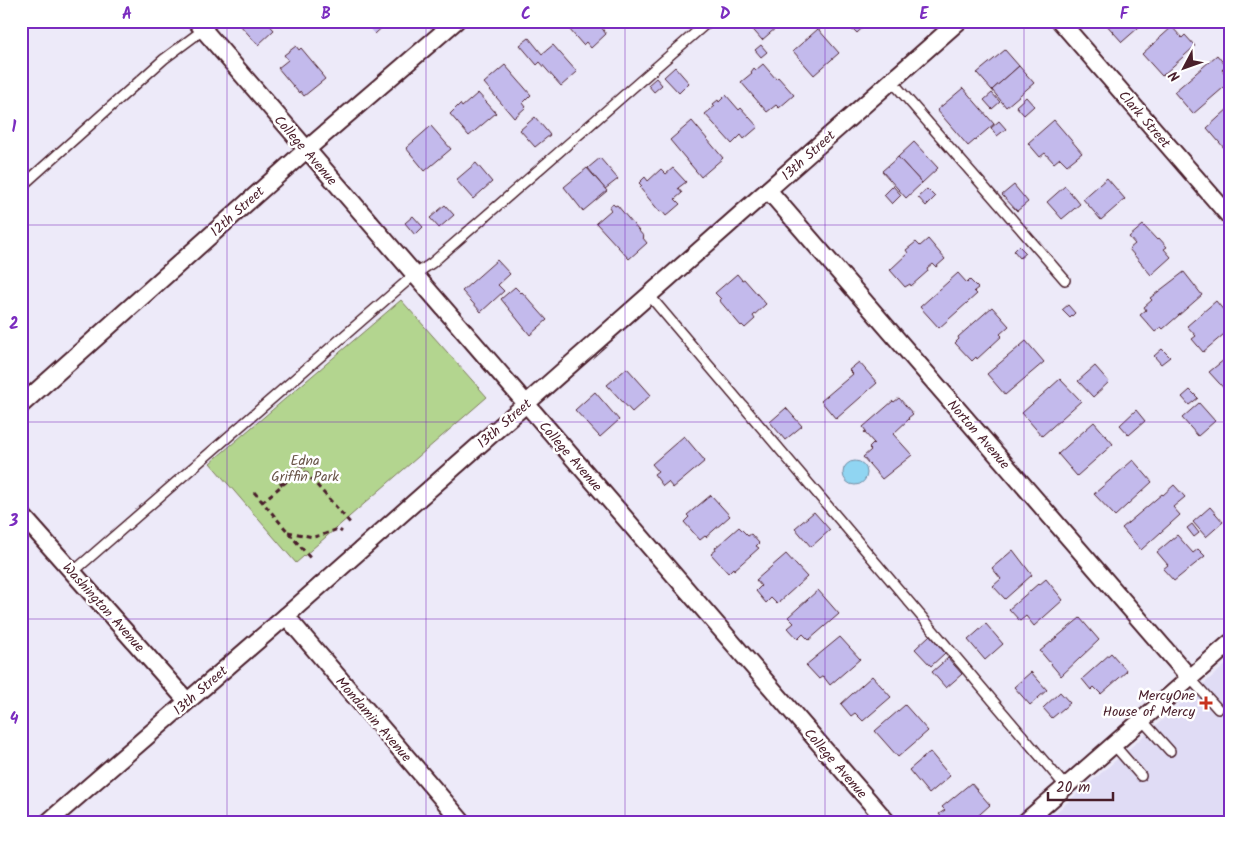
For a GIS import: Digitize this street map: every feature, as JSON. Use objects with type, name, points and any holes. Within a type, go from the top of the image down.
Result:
[{"type":"street","name":"12th Street","points":[[21,405],[306,150],[456,21]]},
{"type":"street","name":"13th Street","points":[[47,823],[286,616],[959,21]]},
{"type":"street","name":"Clark Street","points":[[1060,21],[1230,217]]},
{"type":"street","name":"College Avenue","points":[[205,24],[306,150],[888,823]]},
{"type":"street","name":"Norton Avenue","points":[[768,190],[1190,678]]},
{"type":"street","name":"Washington Avenue","points":[[21,514],[188,701]]},
{"type":"street","name":"Mondamin Avenue","points":[[286,616],[463,823]]},
{"type":"street","points":[[1024,823],[1230,643]]},
{"type":"lane","points":[[73,572],[414,275],[432,263],[709,21]]},
{"type":"lane","points":[[21,187],[205,24]]},
{"type":"lane","points":[[891,80],[1065,280]]},
{"type":"lane","points":[[650,295],[1066,787]]},
{"type":"lane","points":[[1190,678],[1218,709]]},
{"type":"lane","points":[[1142,720],[1170,751]]},
{"type":"lane","points":[[1114,745],[1141,776]]},
{"type":"path","points":[[293,458],[350,524]]},
{"type":"path","points":[[262,502],[310,462]]},
{"type":"path","points":[[274,475],[283,485]]},
{"type":"path","points":[[254,492],[311,559]]},
{"type":"path","points":[[288,532],[313,537],[338,529],[342,532]]},
{"type":"shaded area","name":"MercyOne House of Mercy","points":[[1230,661],[1230,823],[1044,823],[1107,768]]},
{"type":"green space","name":"Edna Griffin Park","points":[[401,300],[487,397],[296,563],[210,463]]},
{"type":"water","points":[[855,461],[860,462],[866,468],[866,478],[860,484],[855,485],[850,484],[844,478],[843,473],[844,468],[850,462]]},
{"type":"building","points":[[244,21],[266,21],[274,30],[258,45],[240,25]]},
{"type":"building","points":[[362,21],[389,21],[375,34]]},
{"type":"building","points":[[562,21],[597,21],[606,34],[591,48],[586,42],[583,45]]},
{"type":"building","points":[[752,21],[784,21],[762,40],[748,24]]},
{"type":"building","points":[[845,21],[870,21],[857,33]]},
{"type":"building","points":[[1105,21],[1146,21],[1122,42]]},
{"type":"building","points":[[1172,27],[1182,38],[1185,35],[1195,46],[1162,76],[1142,54]]},
{"type":"building","points":[[818,29],[839,53],[814,75],[793,51]]},
{"type":"building","points":[[529,38],[542,54],[553,45],[577,72],[561,86],[540,62],[537,65],[520,45]]},
{"type":"building","points":[[761,45],[767,52],[761,57],[755,50]]},
{"type":"building","points":[[296,46],[299,50],[301,48],[325,79],[304,96],[300,91],[299,93],[278,68],[288,60],[284,55]]},
{"type":"building","points":[[1005,50],[1019,66],[992,90],[977,73]]},
{"type":"building","points":[[1217,55],[1226,66],[1222,70],[1230,79],[1230,82],[1193,114],[1174,92]]},
{"type":"building","points":[[763,64],[794,95],[779,108],[776,105],[767,112],[741,82],[752,73],[754,68],[756,70]]},
{"type":"building","points":[[505,65],[531,95],[523,103],[526,107],[514,118],[484,83]]},
{"type":"building","points":[[1019,66],[1034,83],[1006,107],[992,90]]},
{"type":"building","points":[[675,67],[689,83],[679,93],[664,77]]},
{"type":"building","points":[[656,78],[662,85],[654,92],[648,85]]},
{"type":"building","points":[[963,88],[994,124],[968,146],[937,110]]},
{"type":"building","points":[[478,93],[496,113],[469,136],[450,114],[460,104],[462,107]]},
{"type":"building","points":[[992,93],[1000,102],[992,109],[984,100]]},
{"type":"building","points":[[726,95],[758,127],[744,139],[741,135],[732,144],[705,114],[715,106],[713,104],[718,100],[719,102]]},
{"type":"building","points":[[1026,97],[1034,106],[1024,115],[1016,106]]},
{"type":"building","points":[[1230,107],[1230,145],[1225,149],[1207,128]]},
{"type":"building","points":[[535,117],[550,135],[535,147],[520,130]]},
{"type":"building","points":[[1054,120],[1082,153],[1067,165],[1060,158],[1054,163],[1045,153],[1040,157],[1028,143]]},
{"type":"building","points":[[692,121],[723,158],[701,177],[670,140]]},
{"type":"building","points":[[999,121],[1006,129],[997,136],[991,128]]},
{"type":"building","points":[[431,126],[451,149],[425,171],[406,148]]},
{"type":"building","points":[[914,142],[938,168],[922,183],[898,157]]},
{"type":"building","points":[[898,157],[922,183],[906,198],[882,171]]},
{"type":"building","points":[[600,158],[618,179],[605,189],[588,168]]},
{"type":"building","points":[[476,163],[492,182],[473,199],[456,180]]},
{"type":"building","points":[[587,168],[607,191],[583,211],[564,187]]},
{"type":"building","points":[[673,168],[686,182],[678,188],[682,193],[675,199],[680,204],[666,216],[662,211],[660,212],[640,188],[642,186],[639,183],[645,177],[648,181],[661,169],[666,174]]},
{"type":"building","points":[[1107,178],[1125,199],[1101,220],[1083,199]]},
{"type":"building","points":[[1014,185],[1028,202],[1017,211],[1002,195]]},
{"type":"building","points":[[893,186],[901,195],[892,204],[884,195]]},
{"type":"building","points":[[1065,186],[1080,204],[1062,219],[1047,202]]},
{"type":"building","points":[[927,189],[935,197],[926,206],[918,197]]},
{"type":"building","points":[[613,204],[617,205],[647,243],[629,259],[596,223],[611,210],[609,207]]},
{"type":"building","points":[[445,205],[454,215],[439,228],[430,218]]},
{"type":"building","points":[[413,216],[423,227],[415,235],[405,223]]},
{"type":"building","points":[[1143,225],[1157,240],[1159,238],[1167,247],[1164,249],[1171,257],[1151,275],[1129,249],[1135,244],[1129,237]]},
{"type":"building","points":[[928,239],[945,259],[936,267],[933,264],[911,286],[910,284],[905,287],[890,270],[908,253],[906,250],[916,242],[920,246]]},
{"type":"building","points":[[1019,246],[1026,253],[1020,258],[1014,251]]},
{"type":"building","points":[[497,260],[510,274],[498,285],[504,291],[481,312],[462,291]]},
{"type":"building","points":[[1184,272],[1202,295],[1163,329],[1161,327],[1155,332],[1140,315],[1146,310],[1144,307],[1152,300],[1150,298]]},
{"type":"building","points":[[958,273],[967,283],[970,280],[978,288],[974,291],[977,294],[939,328],[920,307]]},
{"type":"building","points":[[737,274],[742,280],[744,279],[766,304],[753,316],[755,319],[745,328],[741,326],[715,293]]},
{"type":"building","points":[[515,287],[522,292],[547,320],[530,335],[501,299]]},
{"type":"building","points":[[1216,301],[1230,318],[1230,329],[1203,352],[1192,339],[1196,336],[1187,326]]},
{"type":"building","points":[[1068,305],[1075,313],[1070,318],[1062,310]]},
{"type":"building","points":[[992,307],[1009,326],[1000,334],[1002,336],[977,359],[976,357],[972,361],[955,343],[959,339],[958,337]]},
{"type":"building","points":[[1026,341],[1044,362],[1005,395],[987,374]]},
{"type":"building","points":[[1162,349],[1170,357],[1161,364],[1154,356]]},
{"type":"building","points":[[1230,355],[1230,393],[1229,394],[1209,372]]},
{"type":"building","points":[[859,362],[877,383],[836,419],[821,401],[853,374],[849,370]]},
{"type":"building","points":[[1095,366],[1109,382],[1093,397],[1078,381]]},
{"type":"building","points":[[627,368],[651,395],[632,412],[607,385]]},
{"type":"building","points":[[1060,379],[1081,401],[1042,436],[1022,413]]},
{"type":"building","points":[[1190,390],[1198,398],[1189,405],[1182,397]]},
{"type":"building","points":[[595,392],[619,420],[600,437],[575,410]]},
{"type":"building","points":[[899,398],[913,414],[893,434],[912,455],[882,479],[863,457],[871,450],[869,448],[874,443],[864,432],[866,431],[863,427]]},
{"type":"building","points":[[1199,403],[1215,421],[1198,436],[1182,418]]},
{"type":"building","points":[[786,408],[802,426],[785,440],[770,422]]},
{"type":"building","points":[[1136,410],[1145,421],[1129,435],[1120,425]]},
{"type":"building","points":[[1094,422],[1113,444],[1077,476],[1058,454]]},
{"type":"building","points":[[684,436],[705,461],[673,488],[668,482],[663,486],[654,474],[658,471],[652,464]]},
{"type":"building","points":[[1133,460],[1152,482],[1115,516],[1094,494]]},
{"type":"building","points":[[1174,485],[1185,497],[1173,507],[1180,515],[1141,550],[1122,528]]},
{"type":"building","points":[[711,495],[730,516],[700,540],[684,522],[689,517],[687,515]]},
{"type":"building","points":[[1210,507],[1223,522],[1206,537],[1193,522]]},
{"type":"building","points":[[814,512],[830,530],[811,547],[795,528]]},
{"type":"building","points":[[1192,524],[1199,533],[1194,537],[1187,528]]},
{"type":"building","points":[[739,527],[748,536],[751,534],[759,543],[756,546],[759,548],[728,573],[711,554],[716,550],[715,548]]},
{"type":"building","points":[[1177,535],[1193,553],[1198,549],[1205,556],[1174,581],[1163,569],[1168,565],[1157,552]]},
{"type":"building","points":[[1013,550],[1032,575],[1005,599],[993,586],[1001,579],[992,568]]},
{"type":"building","points":[[786,554],[807,577],[777,604],[771,598],[766,603],[756,591],[761,586],[756,580]]},
{"type":"building","points":[[1046,579],[1063,600],[1034,626],[1026,616],[1020,621],[1009,609]]},
{"type":"building","points":[[818,590],[839,614],[809,640],[803,634],[798,639],[788,628],[794,623],[788,617]]},
{"type":"building","points":[[1080,618],[1099,640],[1061,676],[1040,651]]},
{"type":"building","points":[[986,624],[1003,644],[985,660],[968,640]]},
{"type":"building","points":[[930,635],[945,653],[931,666],[915,649]]},
{"type":"building","points":[[840,637],[860,659],[830,685],[823,676],[819,679],[806,665]]},
{"type":"building","points":[[1111,653],[1127,671],[1101,694],[1094,687],[1091,690],[1082,679]]},
{"type":"building","points":[[948,658],[962,674],[946,688],[932,672]]},
{"type":"building","points":[[1031,672],[1047,690],[1030,705],[1014,687]]},
{"type":"building","points":[[872,676],[891,697],[863,721],[855,713],[851,716],[841,704]]},
{"type":"building","points":[[1060,692],[1070,703],[1052,718],[1043,708]]},
{"type":"building","points":[[905,705],[928,731],[898,757],[875,731]]},
{"type":"building","points":[[930,752],[950,776],[929,794],[909,770]]},
{"type":"building","points":[[971,783],[990,805],[970,823],[946,823],[939,814],[945,810],[942,807]]},
{"type":"place","name":"MercyOne House of Mercy","points":[[1206,703]]}]
